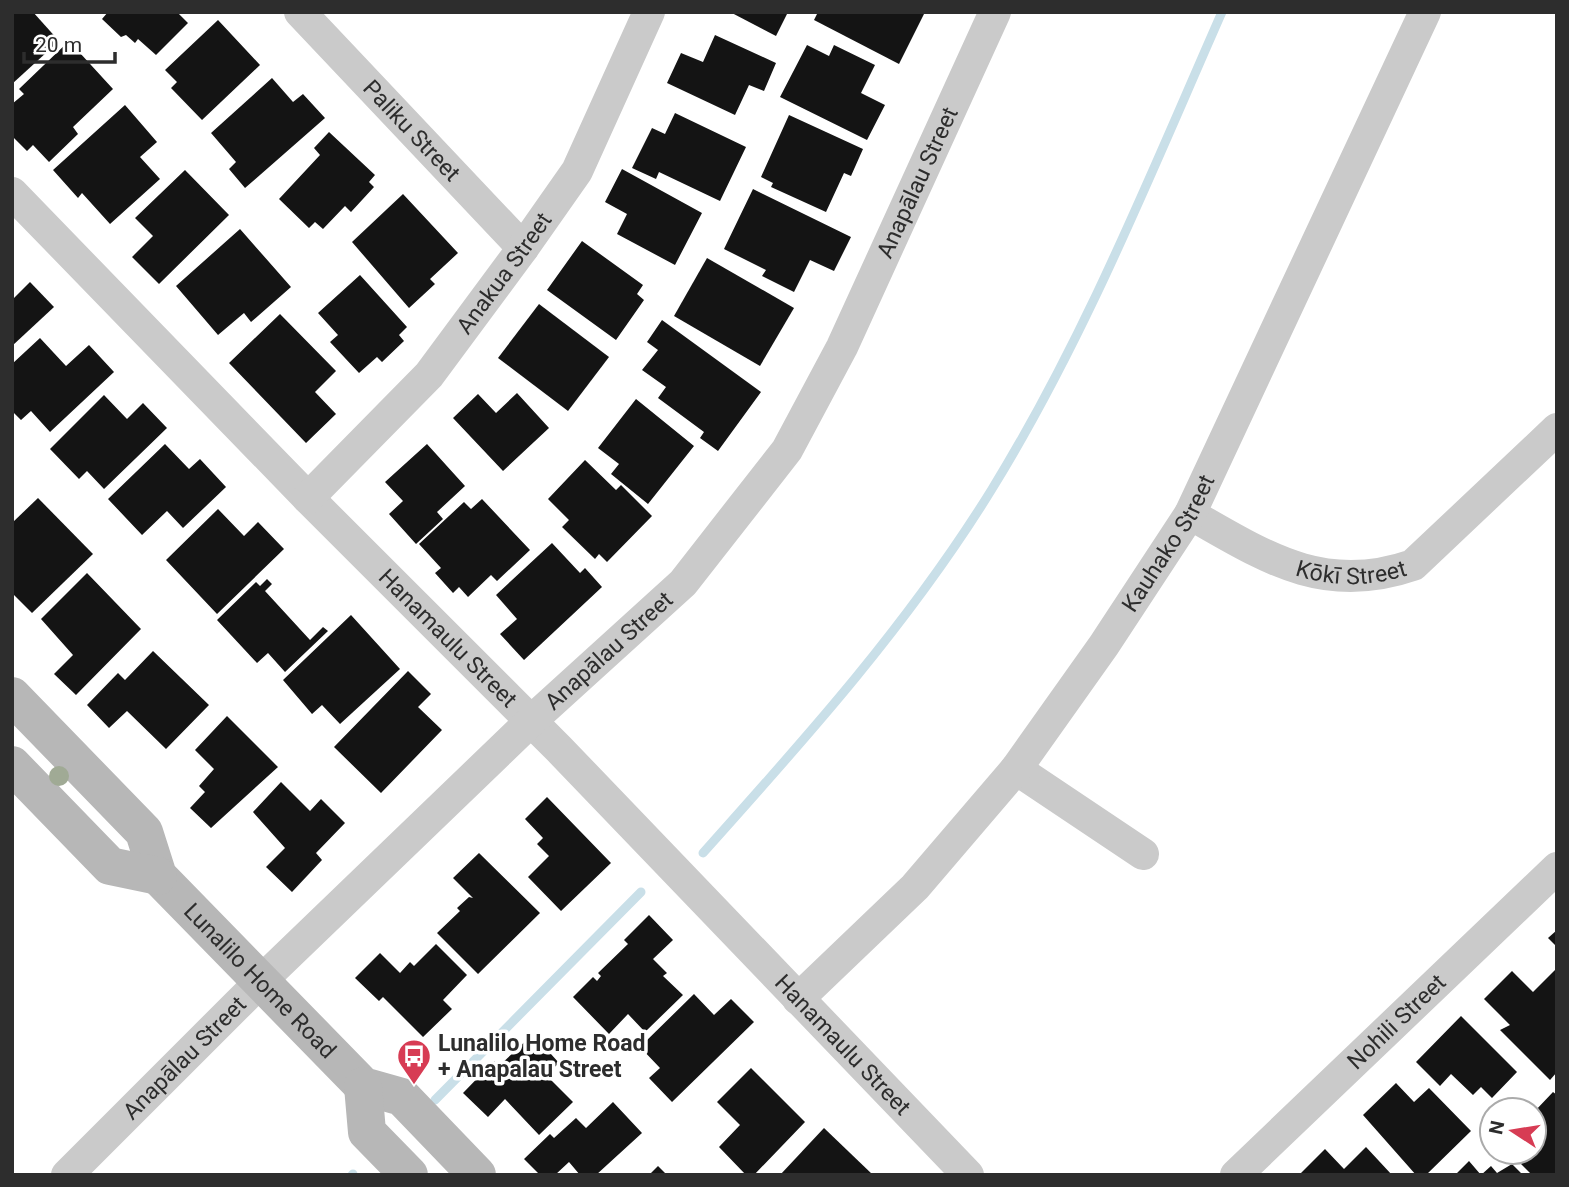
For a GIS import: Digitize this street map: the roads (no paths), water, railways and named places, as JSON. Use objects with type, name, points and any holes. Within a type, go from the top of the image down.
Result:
[{"type":"main road","name":"Lunalilo Home Road","points":[[12,696],[144,832],[158,876],[363,1086]]},
{"type":"main road","points":[[12,765],[110,866],[158,876]]},
{"type":"main road","points":[[409,1175],[367,1132],[363,1086],[402,1097],[477,1175]]},
{"type":"street","name":"Anakua Street","points":[[308,498],[429,375],[523,248],[577,171],[649,12]]},
{"type":"street","name":"Anapālau Street","points":[[68,1175],[261,981],[531,721],[683,583],[787,450],[842,347],[995,12]]},
{"type":"street","name":"Kauhako Street","points":[[798,999],[915,887],[1016,769],[1111,634],[1190,514],[1425,12]]},
{"type":"street","name":"Paliku Street","points":[[303,13],[523,248]]},
{"type":"street","name":"Hanamaulu Street","points":[[12,193],[308,498],[531,721],[968,1175]]},
{"type":"street","name":"Kōkī Street","points":[[1190,514],[1278,563],[1304,572],[1331,577],[1387,573],[1413,565],[1557,429]]},
{"type":"street","points":[[1016,769],[1143,854]]},
{"type":"street","name":"Nohili Street","points":[[1236,1175],[1557,868]]},
{"type":"waterway","points":[[703,853],[819,722],[892,632],[927,586],[992,489],[1026,432],[1087,314],[1143,194],[1222,12]]},
{"type":"waterway","points":[[435,1100],[641,892]]},
{"type":"place","name":"Lunalilo Home Road + Anapalau Street","points":[[414,1086]]}]
